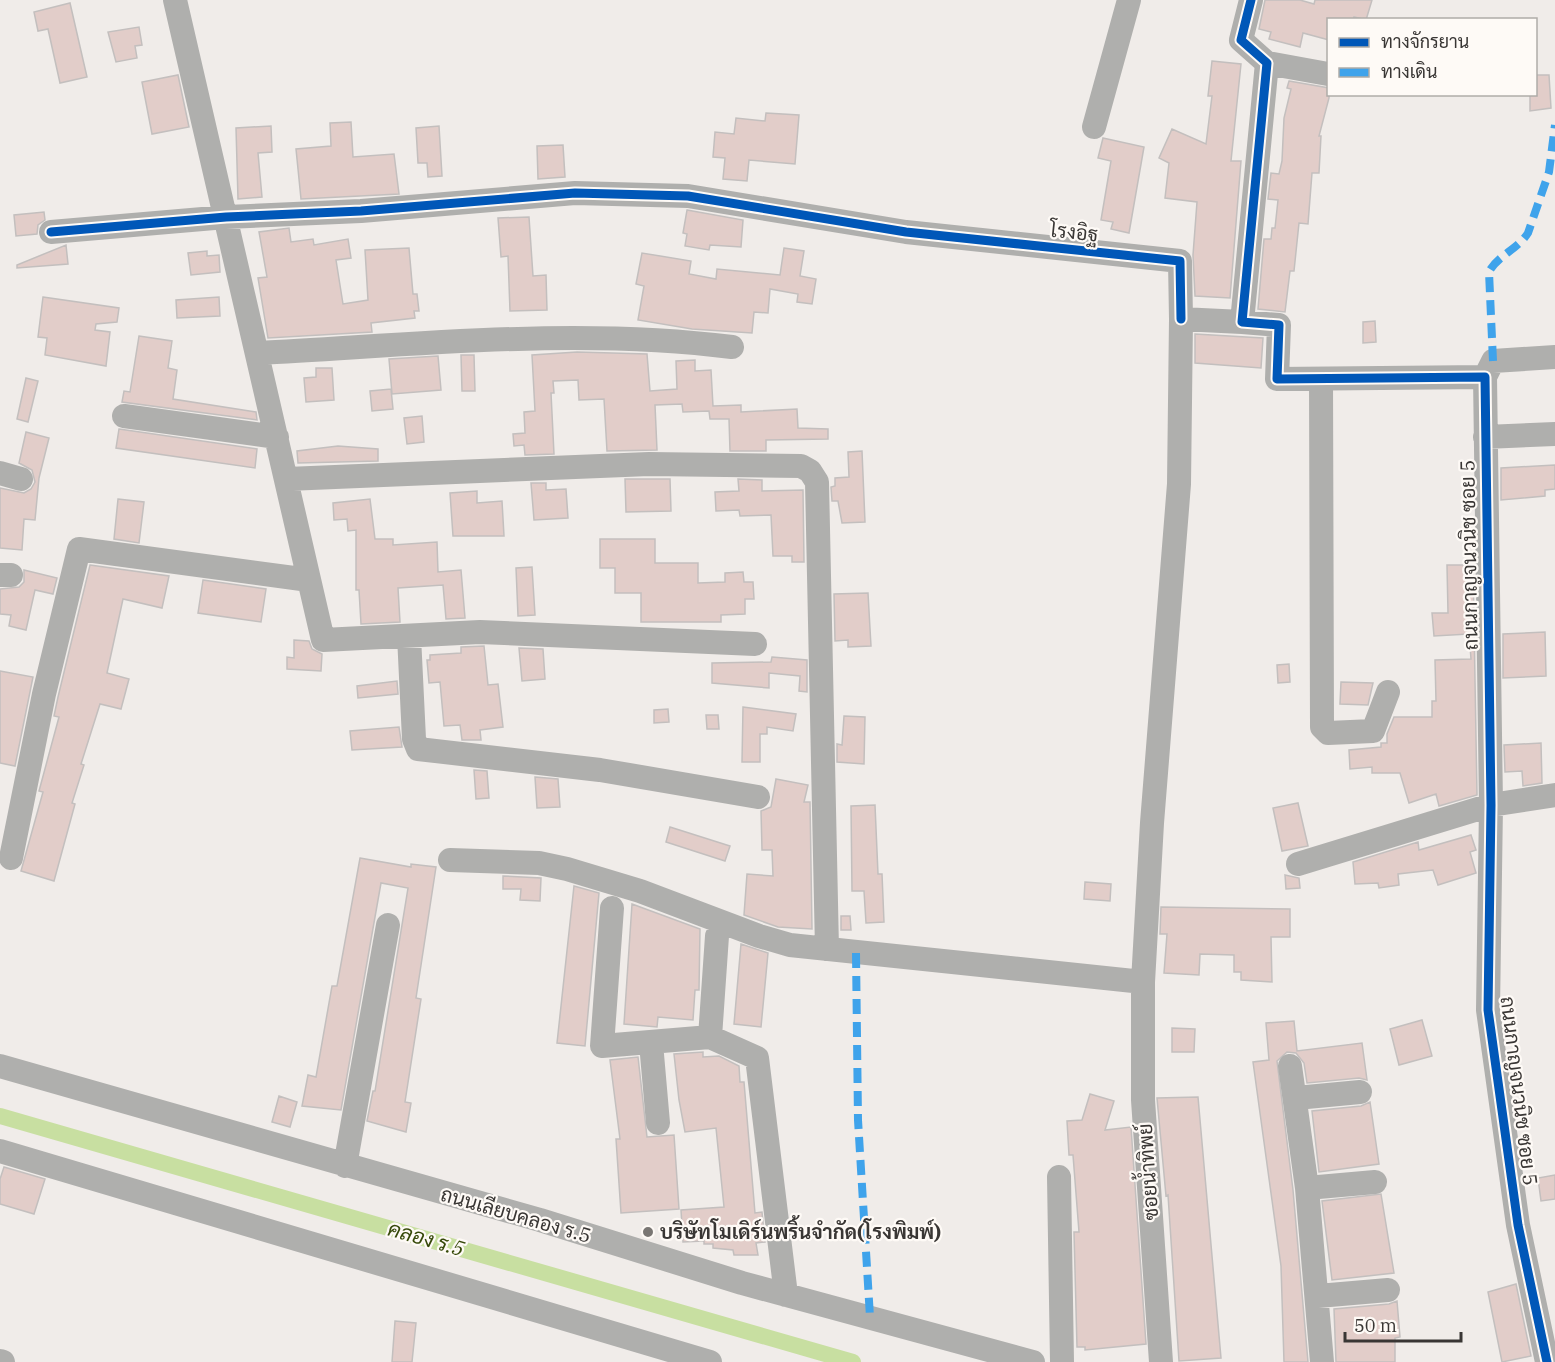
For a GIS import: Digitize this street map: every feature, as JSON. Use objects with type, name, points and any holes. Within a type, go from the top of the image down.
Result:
[{"type":"street","points":[[175,0],[323,640],[503,633],[755,644]]},
{"type":"street","points":[[1094,127],[1129,0]]},
{"type":"street","points":[[1251,0],[1241,40],[1267,63],[1327,74]]},
{"type":"street","points":[[1242,322],[1267,63]]},
{"type":"street","name":"โรงอิฐ","points":[[226,218],[361,211],[575,193],[688,196],[906,232],[1180,261],[1181,319]]},
{"type":"street","points":[[51,232],[226,218]]},
{"type":"street","points":[[1181,319],[1279,325],[1277,379],[1485,376],[1493,361],[1555,357]]},
{"type":"street","name":"ซอยน้ำทิพย์","points":[[1161,1362],[1143,1100],[1143,982],[1152,823],[1179,484],[1181,319]]},
{"type":"street","points":[[258,353],[595,338],[678,340],[732,347]]},
{"type":"street","name":"ถนนกาญจนวนิช ซอย 5","points":[[1485,376],[1491,805],[1488,1010],[1518,1225],[1547,1362]]},
{"type":"street","points":[[1321,379],[1323,730],[1328,732],[1373,731],[1388,692]]},
{"type":"street","points":[[124,416],[277,438]]},
{"type":"street","points":[[1485,437],[1555,435]]},
{"type":"street","points":[[286,479],[649,464],[801,466],[810,471],[817,482],[827,949]]},
{"type":"street","points":[[11,858],[44,694],[79,549],[309,580]]},
{"type":"street","points":[[410,636],[414,739],[418,749],[600,770],[758,797]]},
{"type":"street","points":[[1298,864],[1491,805],[1555,795]]},
{"type":"street","points":[[450,860],[539,863],[567,869],[640,891],[759,936],[790,945],[1143,982]]},
{"type":"street","points":[[612,908],[602,1046],[710,1037],[757,1058],[786,1295]]},
{"type":"street","points":[[345,1166],[388,925]]},
{"type":"street","points":[[710,1037],[717,936]]},
{"type":"street","points":[[651,1043],[658,1123]]},
{"type":"street","name":"ถนนเลียบคลอง ร.5","points":[[0,1066],[540,1221],[786,1295],[1033,1362]]},
{"type":"street","points":[[1290,1066],[1307,1188],[1322,1362]]},
{"type":"street","points":[[1296,1098],[1360,1092]]},
{"type":"street","points":[[0,1151],[710,1362]]},
{"type":"street","points":[[1059,1177],[1062,1362]]},
{"type":"street","points":[[1307,1188],[1375,1182]]},
{"type":"street","points":[[1318,1296],[1388,1290]]},
{"type":"building","points":[[1265,0],[1300,0],[1314,4],[1315,0],[1372,0],[1367,18],[1327,18],[1327,39],[1303,33],[1300,47],[1269,39],[1271,32],[1259,29]]},
{"type":"building","points":[[70,3],[87,77],[60,83],[48,29],[38,31],[34,12]]},
{"type":"building","points":[[139,27],[142,45],[135,46],[137,58],[116,62],[108,32]]},
{"type":"building","points":[[1212,61],[1241,64],[1231,161],[1241,161],[1230,298],[1195,296],[1193,255],[1197,202],[1165,198],[1169,163],[1159,158],[1172,129],[1206,144],[1212,96],[1208,96]]},
{"type":"building","points":[[178,75],[189,127],[152,134],[142,82]]},
{"type":"building","points":[[1537,75],[1549,75],[1551,108],[1530,111],[1530,96],[1537,96]]},
{"type":"building","points":[[1289,81],[1327,88],[1329,98],[1319,136],[1321,136],[1319,173],[1312,173],[1308,224],[1299,223],[1294,271],[1290,271],[1285,312],[1258,309],[1264,239],[1271,239],[1272,228],[1275,228],[1278,200],[1268,199],[1271,173],[1279,174],[1282,161],[1284,118],[1291,89],[1287,88]]},
{"type":"building","points":[[766,113],[799,115],[795,164],[749,160],[747,181],[723,179],[725,158],[713,157],[715,132],[734,134],[736,118],[765,121]]},
{"type":"building","points":[[351,122],[353,157],[394,154],[399,194],[301,199],[296,149],[331,146],[330,123]]},
{"type":"building","points":[[271,126],[272,152],[258,153],[262,197],[238,199],[236,128]]},
{"type":"building","points":[[439,126],[442,176],[428,177],[427,163],[418,163],[416,128]]},
{"type":"building","points":[[1103,138],[1144,147],[1129,233],[1111,229],[1113,222],[1101,220],[1111,161],[1098,158]]},
{"type":"building","points":[[563,145],[565,177],[538,179],[537,146]]},
{"type":"building","points":[[687,210],[743,220],[741,247],[710,245],[709,250],[685,246],[687,234],[683,233]]},
{"type":"building","points":[[44,212],[45,220],[38,225],[37,234],[16,236],[14,215]]},
{"type":"building","points":[[529,217],[533,276],[546,275],[547,310],[510,311],[508,256],[501,257],[498,218]]},
{"type":"building","points":[[289,228],[291,242],[313,239],[314,245],[348,239],[351,258],[336,260],[343,304],[368,300],[365,250],[409,248],[413,294],[417,294],[419,311],[414,311],[415,318],[371,323],[372,332],[268,338],[258,278],[267,277],[259,232]]},
{"type":"building","points":[[66,245],[68,264],[17,268],[17,265]]},
{"type":"building","points":[[784,248],[804,251],[800,276],[816,279],[812,304],[797,302],[798,294],[770,289],[768,313],[754,312],[752,333],[692,329],[638,320],[644,286],[636,284],[642,253],[691,261],[689,274],[716,279],[717,269],[780,275]]},
{"type":"building","points":[[207,251],[207,256],[219,255],[220,272],[191,275],[188,253]]},
{"type":"building","points":[[43,297],[119,308],[117,322],[96,324],[95,330],[110,332],[106,366],[45,355],[47,338],[38,337]]},
{"type":"building","points":[[219,297],[220,316],[177,318],[176,300]]},
{"type":"building","points":[[1375,321],[1376,342],[1363,343],[1363,322]]},
{"type":"building","points":[[1195,334],[1263,338],[1261,368],[1195,363]]},
{"type":"building","points":[[139,336],[172,341],[168,368],[177,370],[173,399],[256,412],[257,420],[122,402],[124,391],[130,392]]},
{"type":"building","points":[[577,352],[647,354],[650,391],[677,389],[676,361],[695,360],[695,371],[711,370],[713,406],[741,405],[741,412],[797,409],[798,428],[828,429],[828,439],[766,440],[766,451],[730,451],[729,419],[710,419],[709,411],[683,412],[682,404],[655,405],[657,450],[607,451],[604,399],[579,400],[578,380],[553,381],[554,393],[551,393],[554,454],[525,455],[524,445],[514,446],[513,434],[525,433],[524,412],[535,411],[532,355]]},
{"type":"building","points":[[461,355],[474,355],[475,391],[462,391]]},
{"type":"building","points":[[438,356],[441,390],[392,394],[389,359]]},
{"type":"building","points":[[316,368],[332,368],[334,400],[306,402],[304,378],[316,377]]},
{"type":"building","points":[[26,378],[38,381],[28,422],[17,419]]},
{"type":"building","points":[[391,389],[393,409],[372,411],[370,391]]},
{"type":"building","points":[[422,416],[424,442],[407,444],[404,418]]},
{"type":"building","points":[[119,429],[257,449],[255,468],[116,448]]},
{"type":"building","points":[[26,432],[49,438],[39,478],[35,520],[24,519],[22,550],[0,548],[0,488],[24,493],[31,489],[35,482],[32,470],[19,463]]},
{"type":"building","points":[[338,446],[378,449],[378,461],[298,463],[297,451]]},
{"type":"building","points":[[862,451],[865,522],[842,523],[838,501],[832,501],[831,487],[835,486],[835,478],[849,477],[848,452]]},
{"type":"building","points":[[1555,465],[1555,489],[1545,490],[1545,496],[1501,500],[1501,468]]},
{"type":"building","points":[[625,479],[670,479],[671,511],[626,512]]},
{"type":"building","points":[[738,479],[762,480],[762,491],[803,490],[804,562],[792,562],[792,556],[773,556],[771,515],[740,516],[739,510],[716,511],[715,492],[739,491]]},
{"type":"building","points":[[531,483],[546,483],[546,490],[566,489],[568,518],[534,520]]},
{"type":"building","points":[[477,491],[477,503],[502,501],[504,536],[453,536],[450,493]]},
{"type":"building","points":[[118,499],[144,502],[139,543],[114,539]]},
{"type":"building","points":[[370,499],[375,539],[393,539],[393,545],[437,542],[438,572],[461,570],[465,618],[446,619],[443,585],[398,588],[400,622],[361,624],[359,590],[356,590],[356,530],[348,531],[347,519],[334,520],[333,503]]},
{"type":"building","points":[[600,539],[655,539],[655,563],[698,563],[698,583],[725,582],[725,573],[743,572],[744,582],[753,582],[754,599],[745,599],[745,614],[721,615],[721,622],[641,622],[641,593],[615,593],[615,568],[600,568]]},
{"type":"building","points":[[90,565],[169,576],[162,608],[123,599],[107,673],[129,679],[121,709],[100,704],[81,764],[84,765],[72,803],[75,804],[54,881],[21,871],[43,792],[39,791],[59,717],[54,716]]},
{"type":"building","points":[[1447,565],[1473,565],[1477,795],[1439,806],[1436,794],[1409,803],[1400,773],[1372,773],[1372,767],[1350,769],[1349,750],[1381,747],[1381,743],[1387,743],[1387,734],[1394,717],[1432,717],[1432,701],[1436,701],[1435,660],[1471,659],[1469,634],[1434,636],[1432,613],[1448,613]]},
{"type":"building","points":[[532,567],[535,615],[518,616],[516,568]]},
{"type":"building","points":[[24,570],[57,578],[53,594],[35,590],[26,630],[9,626],[11,615],[0,614],[0,589],[19,587],[24,582]]},
{"type":"building","points":[[203,580],[266,589],[261,622],[198,613]]},
{"type":"building","points":[[868,593],[871,646],[848,647],[848,640],[835,641],[834,594]]},
{"type":"building","points":[[1545,632],[1546,676],[1503,678],[1503,634]]},
{"type":"building","points":[[294,640],[309,641],[312,649],[322,654],[321,671],[287,669],[287,657],[294,658]]},
{"type":"building","points":[[484,646],[488,685],[498,684],[503,727],[480,730],[481,740],[462,740],[460,725],[444,726],[440,682],[429,683],[427,660],[430,660],[430,655],[461,653],[461,647]]},
{"type":"building","points":[[519,648],[543,649],[545,679],[522,681]]},
{"type":"building","points":[[772,657],[807,660],[807,692],[799,691],[800,676],[769,673],[769,688],[712,683],[712,663],[771,662]]},
{"type":"building","points":[[1289,664],[1290,682],[1278,683],[1277,665]]},
{"type":"building","points":[[0,671],[33,677],[15,766],[0,763]]},
{"type":"building","points":[[397,681],[398,694],[358,698],[357,686]]},
{"type":"building","points":[[1341,682],[1373,683],[1368,705],[1340,704]]},
{"type":"building","points":[[743,707],[796,714],[793,731],[767,727],[767,734],[760,734],[760,762],[742,762]]},
{"type":"building","points":[[668,709],[669,722],[654,723],[654,710]]},
{"type":"building","points":[[706,715],[718,715],[719,729],[707,729]]},
{"type":"building","points":[[844,716],[865,717],[864,764],[837,762],[837,744],[842,745]]},
{"type":"building","points":[[399,727],[402,747],[352,750],[350,731]]},
{"type":"building","points":[[1541,743],[1542,783],[1523,786],[1522,771],[1505,772],[1504,745]]},
{"type":"building","points":[[474,770],[487,771],[489,798],[476,799]]},
{"type":"building","points":[[535,777],[558,779],[560,807],[537,808]]},
{"type":"building","points":[[776,779],[808,785],[804,802],[810,802],[812,929],[778,927],[744,915],[747,874],[773,876],[772,850],[762,850],[761,811],[771,807]]},
{"type":"building","points":[[1298,803],[1308,846],[1282,851],[1273,808]]},
{"type":"building","points":[[875,805],[878,874],[882,874],[884,922],[866,923],[864,891],[852,891],[851,806]]},
{"type":"building","points":[[670,827],[730,846],[725,861],[666,842]]},
{"type":"building","points":[[1471,835],[1476,850],[1470,852],[1476,873],[1438,885],[1433,870],[1398,874],[1399,885],[1379,888],[1378,883],[1355,884],[1353,862],[1418,842],[1419,850]]},
{"type":"building","points":[[360,858],[411,867],[411,864],[436,867],[416,998],[421,999],[405,1102],[411,1103],[406,1132],[367,1121],[373,1091],[375,1091],[408,888],[381,883],[341,1110],[302,1106],[308,1075],[316,1077],[332,986],[337,986]]},
{"type":"building","points":[[1285,875],[1299,878],[1300,888],[1286,889]]},
{"type":"building","points":[[503,876],[541,878],[540,901],[520,900],[521,889],[503,889]]},
{"type":"building","points":[[1085,882],[1111,884],[1110,901],[1084,899]]},
{"type":"building","points":[[574,886],[599,893],[585,1046],[557,1043]]},
{"type":"building","points":[[632,904],[700,929],[699,990],[695,990],[693,1020],[658,1017],[657,1027],[624,1024]]},
{"type":"building","points":[[1161,907],[1290,909],[1290,937],[1271,937],[1272,982],[1241,980],[1241,972],[1234,972],[1234,955],[1200,954],[1199,975],[1164,973],[1167,934],[1160,934]]},
{"type":"building","points":[[841,916],[850,916],[851,930],[841,930]]},
{"type":"building","points":[[741,944],[768,953],[761,1027],[734,1024]]},
{"type":"building","points":[[1422,1020],[1432,1056],[1399,1065],[1390,1029]]},
{"type":"building","points":[[1294,1021],[1297,1051],[1362,1043],[1367,1080],[1359,1078],[1307,1083],[1304,1063],[1296,1053],[1287,1052],[1277,1061],[1293,1190],[1308,1362],[1284,1362],[1281,1266],[1253,1062],[1269,1060],[1266,1023]]},
{"type":"building","points":[[1172,1028],[1195,1029],[1194,1052],[1172,1052]]},
{"type":"building","points":[[703,1052],[703,1057],[719,1056],[739,1066],[740,1082],[744,1082],[755,1213],[762,1212],[765,1242],[756,1243],[758,1255],[734,1255],[733,1250],[713,1248],[713,1244],[704,1244],[704,1241],[683,1242],[681,1210],[724,1207],[716,1128],[685,1132],[679,1100],[674,1054]]},
{"type":"building","points":[[638,1057],[647,1137],[674,1135],[679,1209],[621,1213],[616,1139],[620,1139],[610,1060]]},
{"type":"building","points":[[1090,1094],[1114,1101],[1105,1130],[1131,1127],[1146,1344],[1085,1350],[1085,1347],[1077,1347],[1074,1232],[1079,1232],[1073,1155],[1069,1155],[1067,1121],[1082,1120]]},
{"type":"building","points":[[279,1096],[297,1102],[290,1127],[272,1122]]},
{"type":"building","points":[[1198,1097],[1221,1358],[1179,1361],[1168,1195],[1166,1196],[1157,1098]]},
{"type":"building","points":[[1370,1102],[1379,1164],[1319,1172],[1312,1111],[1361,1106]]},
{"type":"building","points":[[4,1167],[45,1179],[34,1214],[0,1204],[0,1179]]},
{"type":"building","points":[[1555,1175],[1555,1199],[1541,1201],[1538,1178]]},
{"type":"building","points":[[1381,1194],[1394,1273],[1332,1280],[1322,1201]]},
{"type":"building","points":[[1516,1284],[1531,1356],[1502,1362],[1488,1292]]},
{"type":"building","points":[[1397,1301],[1400,1337],[1395,1338],[1395,1362],[1336,1362],[1334,1309],[1389,1304]]},
{"type":"building","points":[[395,1321],[416,1323],[412,1362],[392,1362]]},
{"type":"waterway","name":"คลอง ร.5","points":[[0,1116],[853,1362]]},
{"type":"marked path","points":[[1493,361],[1489,272],[1497,261],[1519,244],[1528,233],[1549,172],[1555,125]]},
{"type":"marked path","points":[[856,953],[858,1120],[870,1317]]},
{"type":"cycle path","points":[[1251,0],[1241,40],[1267,63],[1242,322],[1279,325],[1277,379],[1485,377],[1491,805],[1488,1010],[1518,1225],[1547,1362]]},
{"type":"cycle path","points":[[51,232],[226,217],[361,211],[575,193],[688,196],[906,232],[1180,261],[1181,319]]},
{"type":"place","name":"บริษัทโมเดิร์นพริ้นจำกัด(โรงพิมพ์)","points":[[648,1232]]}]
